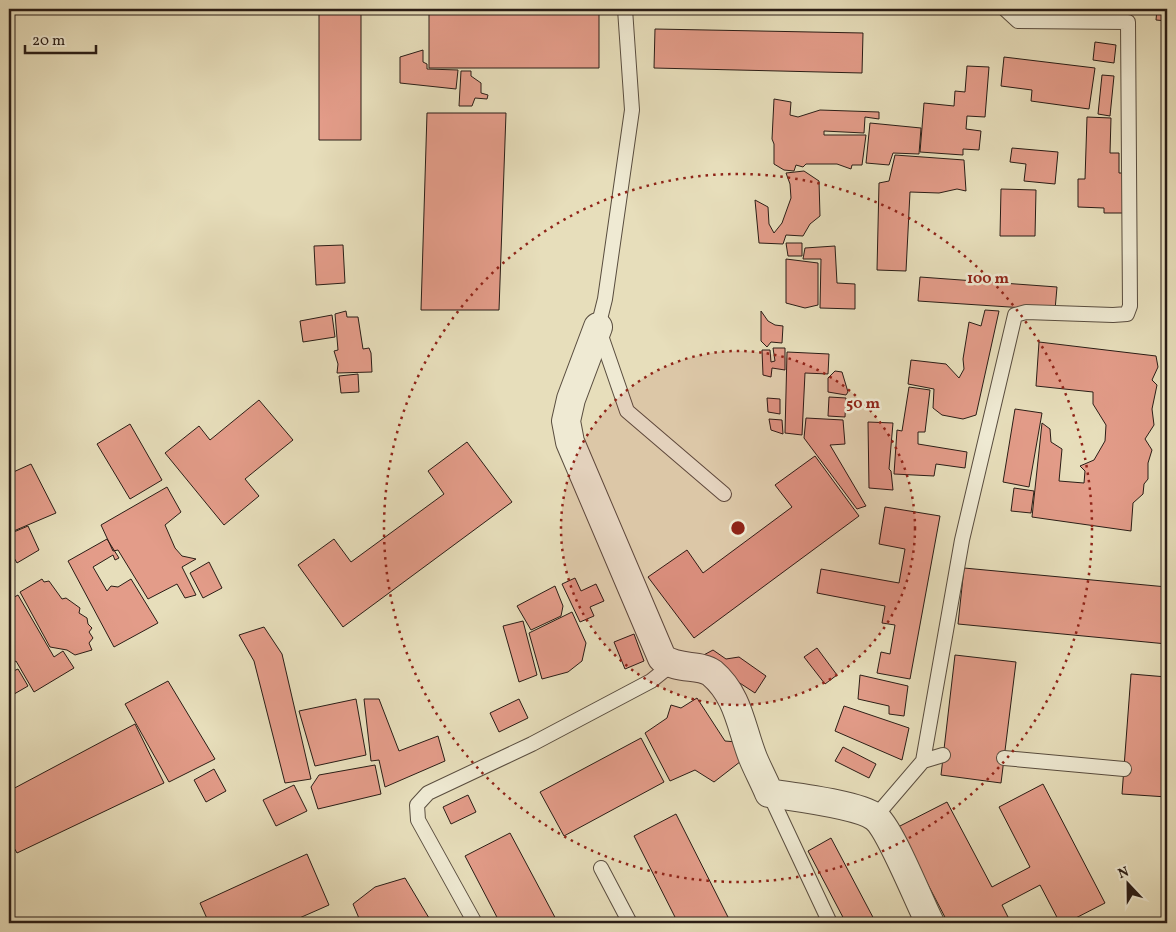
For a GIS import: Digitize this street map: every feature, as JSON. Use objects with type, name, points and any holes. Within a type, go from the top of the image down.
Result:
[{"type":"street","points":[[598,327],[571,399],[566,422],[570,442],[662,658],[671,665],[711,672],[737,705],[752,758],[769,793],[857,809],[876,817],[892,841],[930,923]]},
{"type":"lane","points":[[625,9],[632,110],[605,299],[598,327],[628,411],[724,494]]},
{"type":"lane","points":[[876,817],[922,762],[962,540],[1015,315],[1026,312],[1127,314],[1130,306],[1128,22],[1018,21],[1005,9]]},
{"type":"lane","points":[[475,923],[418,820],[417,805],[428,793],[532,744],[651,681],[671,665]]},
{"type":"lane","points":[[922,762],[943,755]]},
{"type":"lane","points":[[1004,758],[1124,769]]},
{"type":"lane","points":[[769,793],[830,923]]},
{"type":"lane","points":[[601,868],[630,923]]},
{"type":"building","points":[[319,9],[361,9],[361,140],[319,140]]},
{"type":"building","points":[[429,9],[599,9],[599,68],[429,68]]},
{"type":"building","points":[[1157,9],[1167,9],[1167,21],[1156,20]]},
{"type":"building","points":[[655,29],[863,33],[862,73],[654,68]]},
{"type":"building","points":[[1095,42],[1116,45],[1114,63],[1093,60]]},
{"type":"building","points":[[423,50],[423,62],[427,64],[427,69],[458,70],[456,89],[400,83],[400,57]]},
{"type":"building","points":[[1004,57],[1095,68],[1089,109],[1031,101],[1032,90],[1001,86]]},
{"type":"building","points":[[967,66],[989,67],[985,117],[967,116],[966,129],[981,131],[979,150],[963,149],[963,155],[920,152],[924,103],[954,106],[955,91],[965,92]]},
{"type":"building","points":[[461,71],[471,71],[471,76],[481,83],[481,93],[488,95],[487,99],[475,98],[472,106],[459,106]]},
{"type":"building","points":[[1102,75],[1114,76],[1110,116],[1098,114]]},
{"type":"building","points":[[774,99],[791,102],[790,115],[798,117],[820,110],[879,112],[879,119],[865,117],[864,133],[824,131],[824,135],[866,135],[862,165],[852,165],[851,169],[837,164],[806,164],[803,167],[796,165],[794,171],[784,170],[774,164],[774,144],[772,139]]},
{"type":"building","points":[[427,113],[506,113],[499,310],[421,310]]},
{"type":"building","points":[[1087,117],[1111,118],[1110,153],[1119,153],[1119,173],[1124,173],[1123,213],[1104,213],[1104,208],[1078,207],[1078,179],[1085,179]]},
{"type":"building","points":[[870,123],[921,128],[919,154],[893,153],[889,165],[866,163]]},
{"type":"building","points":[[1012,148],[1058,152],[1055,184],[1024,181],[1026,164],[1010,162]]},
{"type":"building","points":[[895,155],[964,160],[966,191],[957,189],[939,193],[910,192],[906,271],[877,270],[879,183],[889,181]]},
{"type":"building","points":[[804,171],[819,181],[820,216],[810,224],[803,236],[786,235],[783,244],[759,243],[755,200],[768,207],[769,224],[774,233],[782,223],[791,198],[790,184],[786,173]]},
{"type":"building","points":[[1001,189],[1036,190],[1035,236],[1000,236]]},
{"type":"building","points":[[786,243],[802,243],[802,256],[788,256]]},
{"type":"building","points":[[343,245],[345,283],[316,285],[314,246]]},
{"type":"building","points":[[835,246],[837,283],[855,284],[855,309],[820,308],[821,259],[803,259],[805,248]]},
{"type":"building","points":[[786,259],[818,263],[818,305],[805,308],[786,303]]},
{"type":"building","points":[[920,277],[1057,287],[1055,310],[918,301]]},
{"type":"building","points":[[985,310],[999,311],[976,415],[963,419],[942,415],[933,408],[934,389],[908,384],[911,360],[946,364],[959,378],[964,369],[963,359],[969,322],[981,326]]},
{"type":"building","points":[[346,311],[347,317],[358,317],[363,349],[369,348],[371,353],[372,372],[337,373],[338,364],[334,351],[338,350],[335,314]]},
{"type":"building","points":[[761,311],[768,321],[775,325],[783,326],[782,343],[771,342],[767,347],[761,341]]},
{"type":"building","points":[[332,315],[335,337],[303,342],[300,321]]},
{"type":"building","points":[[1039,342],[1156,356],[1158,367],[1152,380],[1157,385],[1152,409],[1154,425],[1145,439],[1152,450],[1148,463],[1148,479],[1144,484],[1143,494],[1133,503],[1131,531],[1032,517],[1042,423],[1050,429],[1051,442],[1062,449],[1059,481],[1084,483],[1085,471],[1080,466],[1094,460],[1105,441],[1106,425],[1093,404],[1093,392],[1036,386]]},
{"type":"building","points":[[773,348],[785,348],[785,370],[772,368],[771,377],[763,375],[762,350],[770,350],[771,362],[775,361]]},
{"type":"building","points":[[787,352],[829,354],[828,374],[805,373],[802,435],[785,433]]},
{"type":"building","points":[[835,371],[842,372],[848,392],[846,395],[828,392],[828,378]]},
{"type":"building","points":[[358,374],[359,392],[341,393],[339,376]]},
{"type":"building","points":[[909,387],[930,390],[925,432],[918,432],[918,444],[967,452],[965,468],[936,464],[934,476],[894,474],[897,430],[902,431]]},
{"type":"building","points":[[829,397],[846,398],[845,417],[828,416]]},
{"type":"building","points":[[767,398],[780,399],[780,414],[768,412]]},
{"type":"building","points":[[259,400],[293,440],[245,479],[259,496],[224,525],[165,453],[199,426],[210,440]]},
{"type":"building","points":[[1015,409],[1042,413],[1029,487],[1003,482]]},
{"type":"building","points":[[806,418],[843,420],[845,444],[830,445],[866,506],[857,509],[804,438]]},
{"type":"building","points":[[769,419],[782,420],[783,434],[771,430]]},
{"type":"building","points":[[868,422],[893,423],[889,469],[891,471],[893,490],[869,488]]},
{"type":"building","points":[[130,424],[162,480],[130,499],[97,444]]},
{"type":"building","points":[[467,442],[512,502],[343,627],[298,565],[334,539],[351,562],[444,494],[428,471]]},
{"type":"building","points":[[815,456],[859,516],[694,638],[648,577],[687,550],[703,573],[792,507],[775,485]]},
{"type":"building","points":[[31,464],[56,513],[9,533],[9,474]]},
{"type":"building","points":[[167,487],[181,512],[165,525],[175,548],[182,556],[196,559],[182,567],[196,595],[185,598],[177,584],[148,599],[118,550],[113,551],[101,525]]},
{"type":"building","points":[[1014,488],[1034,491],[1031,513],[1011,511]]},
{"type":"building","points":[[885,507],[940,516],[910,679],[877,673],[881,652],[890,654],[895,625],[882,623],[885,606],[817,593],[821,569],[899,583],[905,549],[879,544]]},
{"type":"building","points":[[28,526],[39,550],[17,563],[9,549],[9,534]]},
{"type":"building","points":[[107,539],[119,558],[115,560],[113,555],[93,567],[107,591],[111,586],[118,587],[131,579],[158,623],[114,647],[68,561]]},
{"type":"building","points":[[209,562],[222,588],[203,598],[190,573]]},
{"type":"building","points":[[964,568],[1167,587],[1167,644],[958,624]]},
{"type":"building","points":[[575,578],[581,591],[596,584],[604,601],[590,607],[594,616],[580,622],[562,584]]},
{"type":"building","points":[[42,579],[44,582],[49,581],[62,599],[66,598],[80,608],[79,613],[87,618],[88,624],[92,628],[89,632],[93,638],[89,643],[92,650],[75,655],[67,650],[50,647],[20,592]]},
{"type":"building","points":[[555,586],[563,606],[561,616],[531,630],[517,606]]},
{"type":"building","points":[[18,595],[54,657],[63,651],[74,668],[34,692],[16,661],[14,662],[9,654],[9,600]]},
{"type":"building","points":[[572,612],[586,643],[582,661],[568,672],[542,679],[529,633]]},
{"type":"building","points":[[523,621],[537,675],[519,682],[503,626]]},
{"type":"building","points":[[264,627],[282,654],[311,779],[285,783],[254,661],[239,635]]},
{"type":"building","points":[[634,634],[644,661],[625,669],[614,642]]},
{"type":"building","points":[[817,648],[837,675],[825,684],[804,657]]},
{"type":"building","points":[[713,650],[726,659],[739,657],[766,676],[755,693],[700,657]]},
{"type":"building","points":[[955,655],[1016,662],[1001,783],[941,775]]},
{"type":"building","points":[[18,669],[28,686],[9,697],[9,673]]},
{"type":"building","points":[[1131,674],[1167,677],[1167,797],[1122,794]]},
{"type":"building","points":[[860,675],[908,686],[904,716],[889,714],[889,706],[858,699]]},
{"type":"building","points":[[168,681],[215,759],[169,782],[125,704]]},
{"type":"building","points":[[697,698],[725,741],[737,742],[745,758],[714,782],[695,770],[670,781],[645,733],[667,718],[671,705],[681,708]]},
{"type":"building","points":[[356,699],[366,755],[315,766],[299,711]]},
{"type":"building","points":[[364,699],[379,699],[399,751],[438,736],[445,761],[385,787],[379,760],[371,761]]},
{"type":"building","points":[[519,699],[528,718],[499,732],[490,713]]},
{"type":"building","points":[[844,706],[909,728],[902,760],[835,731]]},
{"type":"building","points":[[135,724],[164,783],[17,853],[9,839],[9,791]]},
{"type":"building","points":[[641,738],[664,782],[564,836],[540,792]]},
{"type":"building","points":[[843,747],[876,764],[869,778],[835,761]]},
{"type":"building","points":[[375,765],[381,794],[318,809],[311,787],[319,775]]},
{"type":"building","points":[[214,769],[226,791],[206,802],[194,780]]},
{"type":"building","points":[[1043,784],[1105,903],[1066,923],[1060,923],[1040,885],[1002,905],[1011,923],[948,923],[898,827],[947,802],[992,887],[1030,867],[999,807]]},
{"type":"building","points":[[294,785],[307,811],[276,826],[263,800]]},
{"type":"building","points":[[468,795],[476,812],[451,824],[443,807]]},
{"type":"building","points":[[676,814],[731,923],[678,923],[634,836]]},
{"type":"building","points":[[510,833],[558,923],[500,923],[465,856]]},
{"type":"building","points":[[831,838],[876,923],[846,923],[808,851]]},
{"type":"building","points":[[307,854],[329,905],[288,923],[209,923],[200,903]]},
{"type":"building","points":[[405,878],[432,923],[361,923],[353,904],[375,887]]}]
